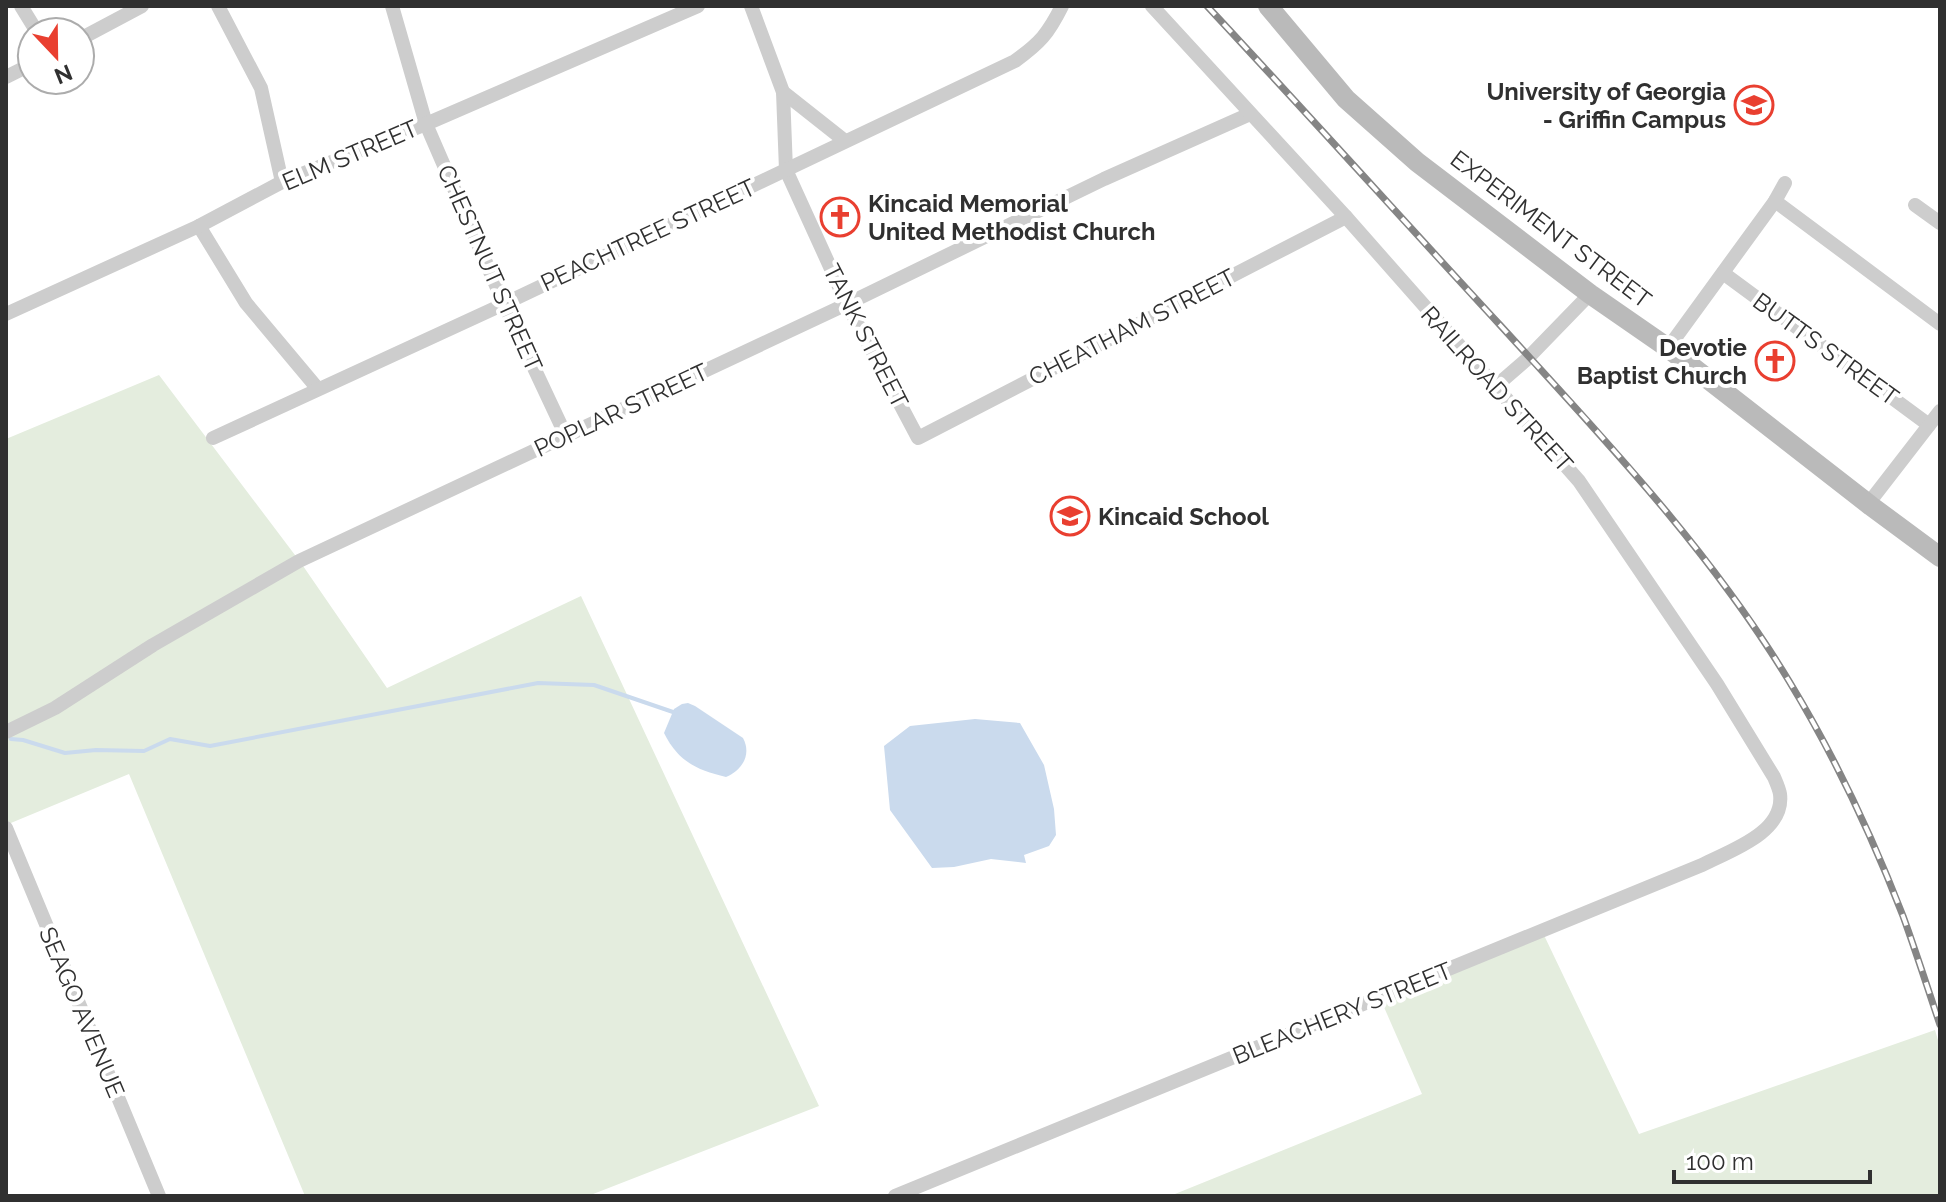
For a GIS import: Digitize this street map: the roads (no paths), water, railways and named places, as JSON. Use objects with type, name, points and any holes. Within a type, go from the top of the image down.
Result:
[{"type":"main road","name":"EXPERIMENT STREET","points":[[1268,6],[1346,99],[1417,162],[1590,294],[1668,348],[1940,557]]},
{"type":"street","points":[[96,30],[142,6]]},
{"type":"street","points":[[218,6],[261,88],[282,182]]},
{"type":"street","name":"CHESTNUT STREET","points":[[392,6],[426,124],[504,304],[566,436]]},
{"type":"street","name":"ELM STREET","points":[[6,314],[199,226],[282,182],[426,124],[698,6]]},
{"type":"street","name":"TANK STREET","points":[[751,6],[783,92],[786,170],[847,304],[918,438]]},
{"type":"street","name":"PEACHTREE STREET","points":[[213,438],[504,304],[1015,61],[1036,46],[1062,6]]},
{"type":"street","name":"RAILROAD STREET","points":[[1152,6],[1346,217],[1579,481],[1717,684],[1774,777],[1780,792],[1777,813]]},
{"type":"street","points":[[783,92],[845,141]]},
{"type":"street","name":"POPLAR STREET","points":[[6,732],[55,708],[153,645],[299,561],[847,304],[1104,179],[1250,114]]},
{"type":"street","points":[[1668,348],[1785,183]]},
{"type":"street","points":[[1775,201],[1940,324]]},
{"type":"street","points":[[1915,205],[1940,223]]},
{"type":"street","name":"CHEATHAM STREET","points":[[918,438],[1346,217]]},
{"type":"street","points":[[199,226],[246,303],[318,389]]},
{"type":"street","name":"BUTTS STREET","points":[[1723,273],[1929,425]]},
{"type":"street","points":[[1496,386],[1526,360],[1590,294]]},
{"type":"street","points":[[1868,504],[1940,411]]},
{"type":"street","name":"BLEACHERY STREET","points":[[895,1196],[1702,865],[1761,835],[1772,824],[1777,813]]},
{"type":"street","name":"SEAGO AVENUE","points":[[6,828],[159,1196]]},
{"type":"water","points":[[682,704],[695,706],[743,738],[746,756],[737,770],[726,777],[715,774],[689,763],[675,751],[664,733],[674,709]]},
{"type":"water","points":[[975,719],[1020,723],[1044,765],[1054,809],[1056,835],[1049,846],[1024,855],[1026,863],[991,859],[932,868],[890,810],[884,746],[910,726]]},
{"type":"waterway","points":[[11,739],[65,753],[144,751],[170,739],[210,746],[538,683],[594,685],[673,712]]},
{"type":"railway","points":[[1207,6],[1616,453],[1725,586],[1789,681],[1851,796],[1903,916],[1940,1025]]},
{"type":"place","name":"University of Georgia - Griffin Campus","points":[[1754,105]]},
{"type":"place","name":"Kincaid Memorial United Methodist Church","points":[[840,217]]},
{"type":"place","name":"Devotie Baptist Church","points":[[1775,361]]},
{"type":"place","name":"Kincaid School","points":[[1070,516]]}]
